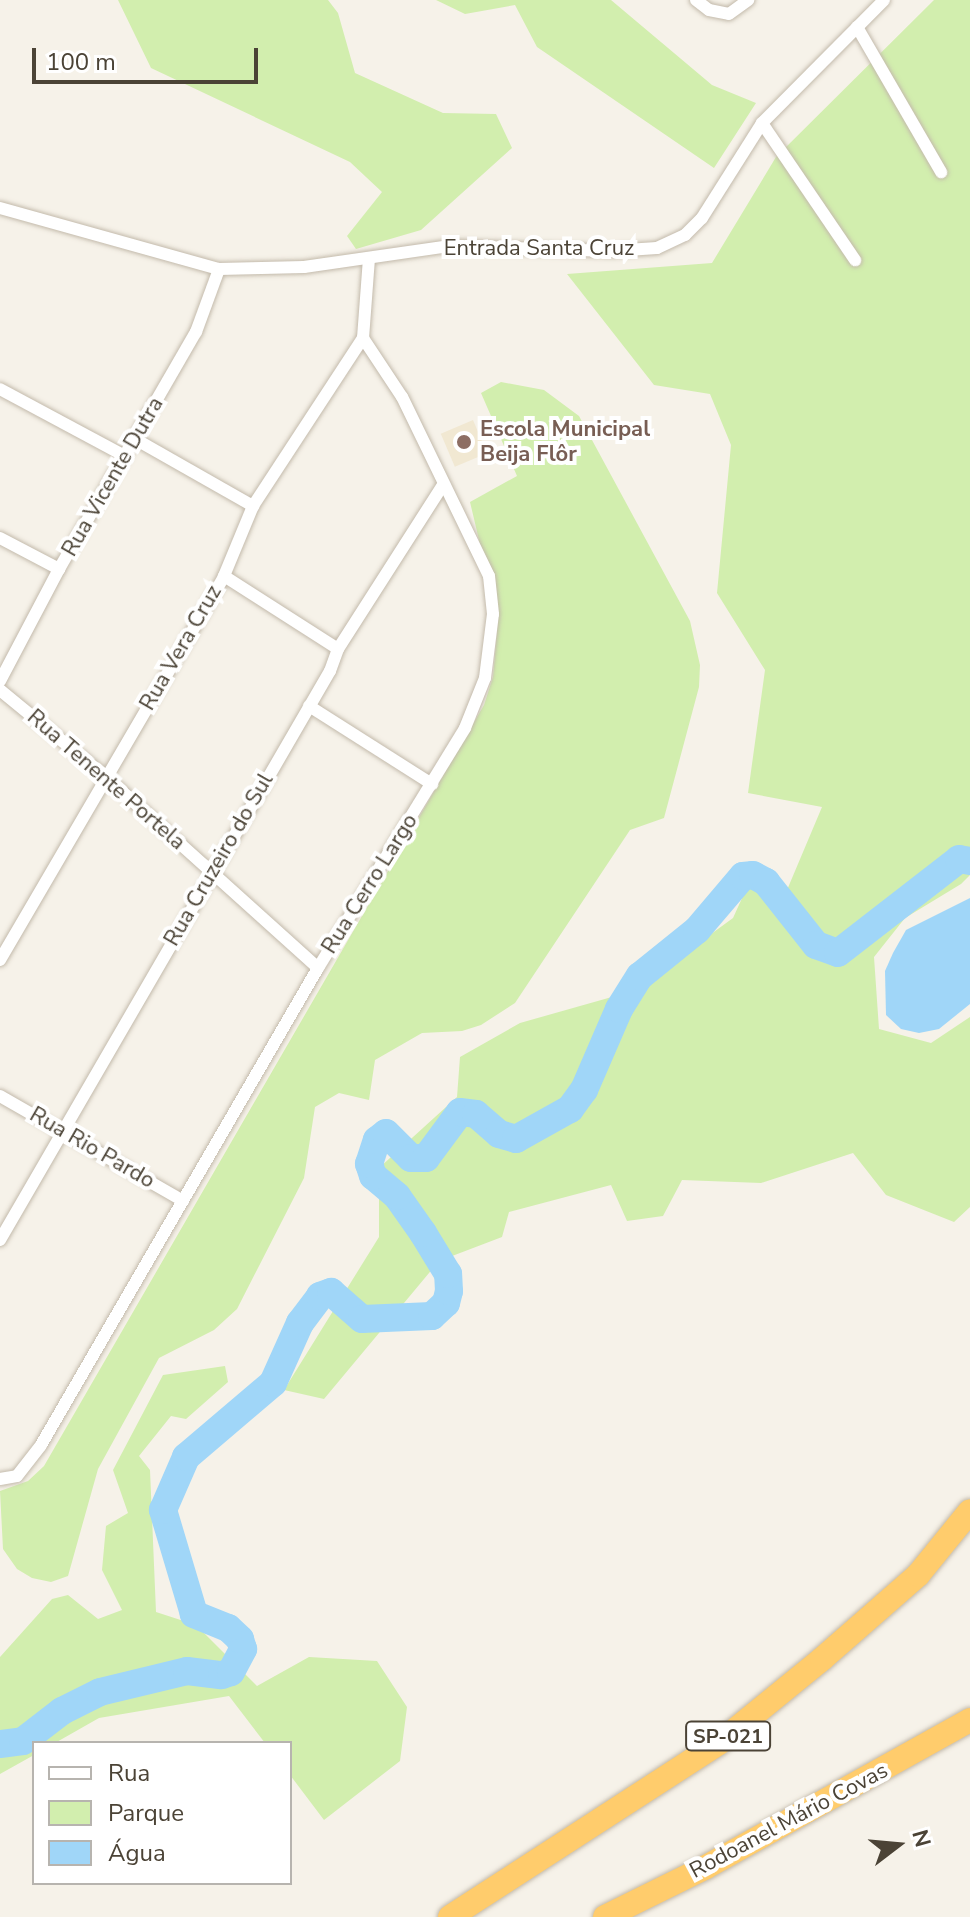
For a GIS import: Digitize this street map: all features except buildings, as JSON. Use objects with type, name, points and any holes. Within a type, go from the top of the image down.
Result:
[{"type":"highway","name":"SP-021","points":[[450,1917],[719,1743],[918,1575],[970,1511]]},
{"type":"highway","name":"Rodoanel Mário Covas","points":[[605,1917],[748,1844],[970,1720]]},
{"type":"street","points":[[696,0],[709,10],[729,14],[748,0]]},
{"type":"street","name":"Entrada Santa Cruz","points":[[0,208],[219,269],[304,267],[450,246],[612,251],[657,248],[685,235],[702,218],[762,123],[879,1]]},
{"type":"street","points":[[857,27],[941,172]]},
{"type":"street","points":[[762,123],[855,260]]},
{"type":"street","points":[[363,338],[369,258]]},
{"type":"street","name":"Rua Vicente Dutra","points":[[0,681],[59,569],[196,332],[219,269]]},
{"type":"street","name":"Rua Cerro Largo","points":[[0,1479],[17,1476],[41,1445],[318,968],[432,784],[480,697],[489,662],[493,614],[489,576],[475,541],[443,485],[402,397],[363,338]]},
{"type":"street","name":"Rua Vera Cruz","points":[[0,960],[224,576],[253,506],[363,338]]},
{"type":"street","points":[[0,389],[125,456]]},
{"type":"street","points":[[135,439],[253,506]]},
{"type":"street","name":"Rua Cruzeiro do Sul","points":[[0,1240],[330,671],[338,649],[443,485]]},
{"type":"street","points":[[0,538],[59,569]]},
{"type":"street","points":[[224,576],[338,649]]},
{"type":"street","name":"Rua Tenente Portela","points":[[0,690],[106,777],[318,968]]},
{"type":"street","points":[[309,706],[432,784]]},
{"type":"street","name":"Rua Rio Pardo","points":[[0,1096],[183,1201]]},
{"type":"shaded area","name":"Escola Municipal Beija Flôr","points":[[473,420],[487,453],[455,467],[441,434]]},
{"type":"green space","points":[[118,0],[328,0],[338,13],[355,73],[443,113],[496,114],[512,148],[421,230],[356,249],[347,236],[382,192],[350,162],[151,68]]},
{"type":"green space","points":[[436,0],[611,0],[712,85],[756,103],[714,168],[537,47],[515,5],[465,14]]},
{"type":"green space","points":[[934,0],[970,0],[970,875],[961,884],[905,918],[874,957],[879,1029],[931,1043],[970,1017],[970,1207],[954,1222],[886,1195],[853,1153],[761,1183],[682,1180],[663,1216],[627,1221],[611,1185],[509,1212],[502,1237],[439,1261],[324,1399],[284,1390],[379,1237],[379,1168],[457,1097],[460,1057],[520,1023],[633,991],[733,918],[748,885],[787,890],[822,807],[748,793],[765,670],[717,593],[731,445],[710,394],[654,385],[567,274],[712,263],[776,157]]},
{"type":"green space","points":[[501,382],[544,390],[579,416],[690,621],[700,665],[699,687],[664,818],[630,830],[515,1003],[481,1025],[462,1031],[422,1033],[375,1060],[369,1100],[339,1093],[315,1107],[304,1178],[237,1309],[214,1330],[159,1358],[98,1469],[68,1576],[51,1582],[32,1578],[17,1569],[3,1549],[0,1491],[28,1481],[44,1466],[484,705],[493,677],[498,620],[470,502],[517,476],[481,393]]},
{"type":"green space","points":[[225,1366],[228,1382],[186,1419],[171,1416],[139,1456],[150,1470],[156,1612],[196,1625],[257,1686],[309,1657],[377,1661],[407,1707],[400,1761],[324,1820],[292,1778],[292,1741],[263,1741],[229,1696],[99,1718],[59,1741],[32,1741],[32,1756],[0,1774],[0,1657],[52,1599],[68,1595],[98,1619],[122,1610],[102,1570],[106,1526],[128,1513],[113,1470],[163,1375]]},
{"type":"water","points":[[970,898],[970,1004],[939,1029],[919,1033],[901,1029],[886,1015],[885,971],[893,953],[906,930]]},
{"type":"waterway","points":[[0,1744],[23,1741],[62,1711],[100,1692],[187,1671],[222,1675],[231,1672],[243,1649],[240,1639],[228,1628],[194,1614],[163,1510],[186,1457],[273,1383],[300,1323],[320,1296],[331,1292],[362,1319],[432,1316],[446,1303],[448,1274],[397,1196],[373,1176],[369,1164],[377,1140],[386,1133],[411,1158],[426,1158],[460,1112],[476,1114],[499,1134],[516,1139],[570,1109],[584,1090],[619,1009],[640,976],[697,930],[743,876],[753,875],[766,882],[816,945],[838,953],[959,859],[970,861]]},
{"type":"place","name":"Escola Municipal Beija Flôr","points":[[464,442]]}]
